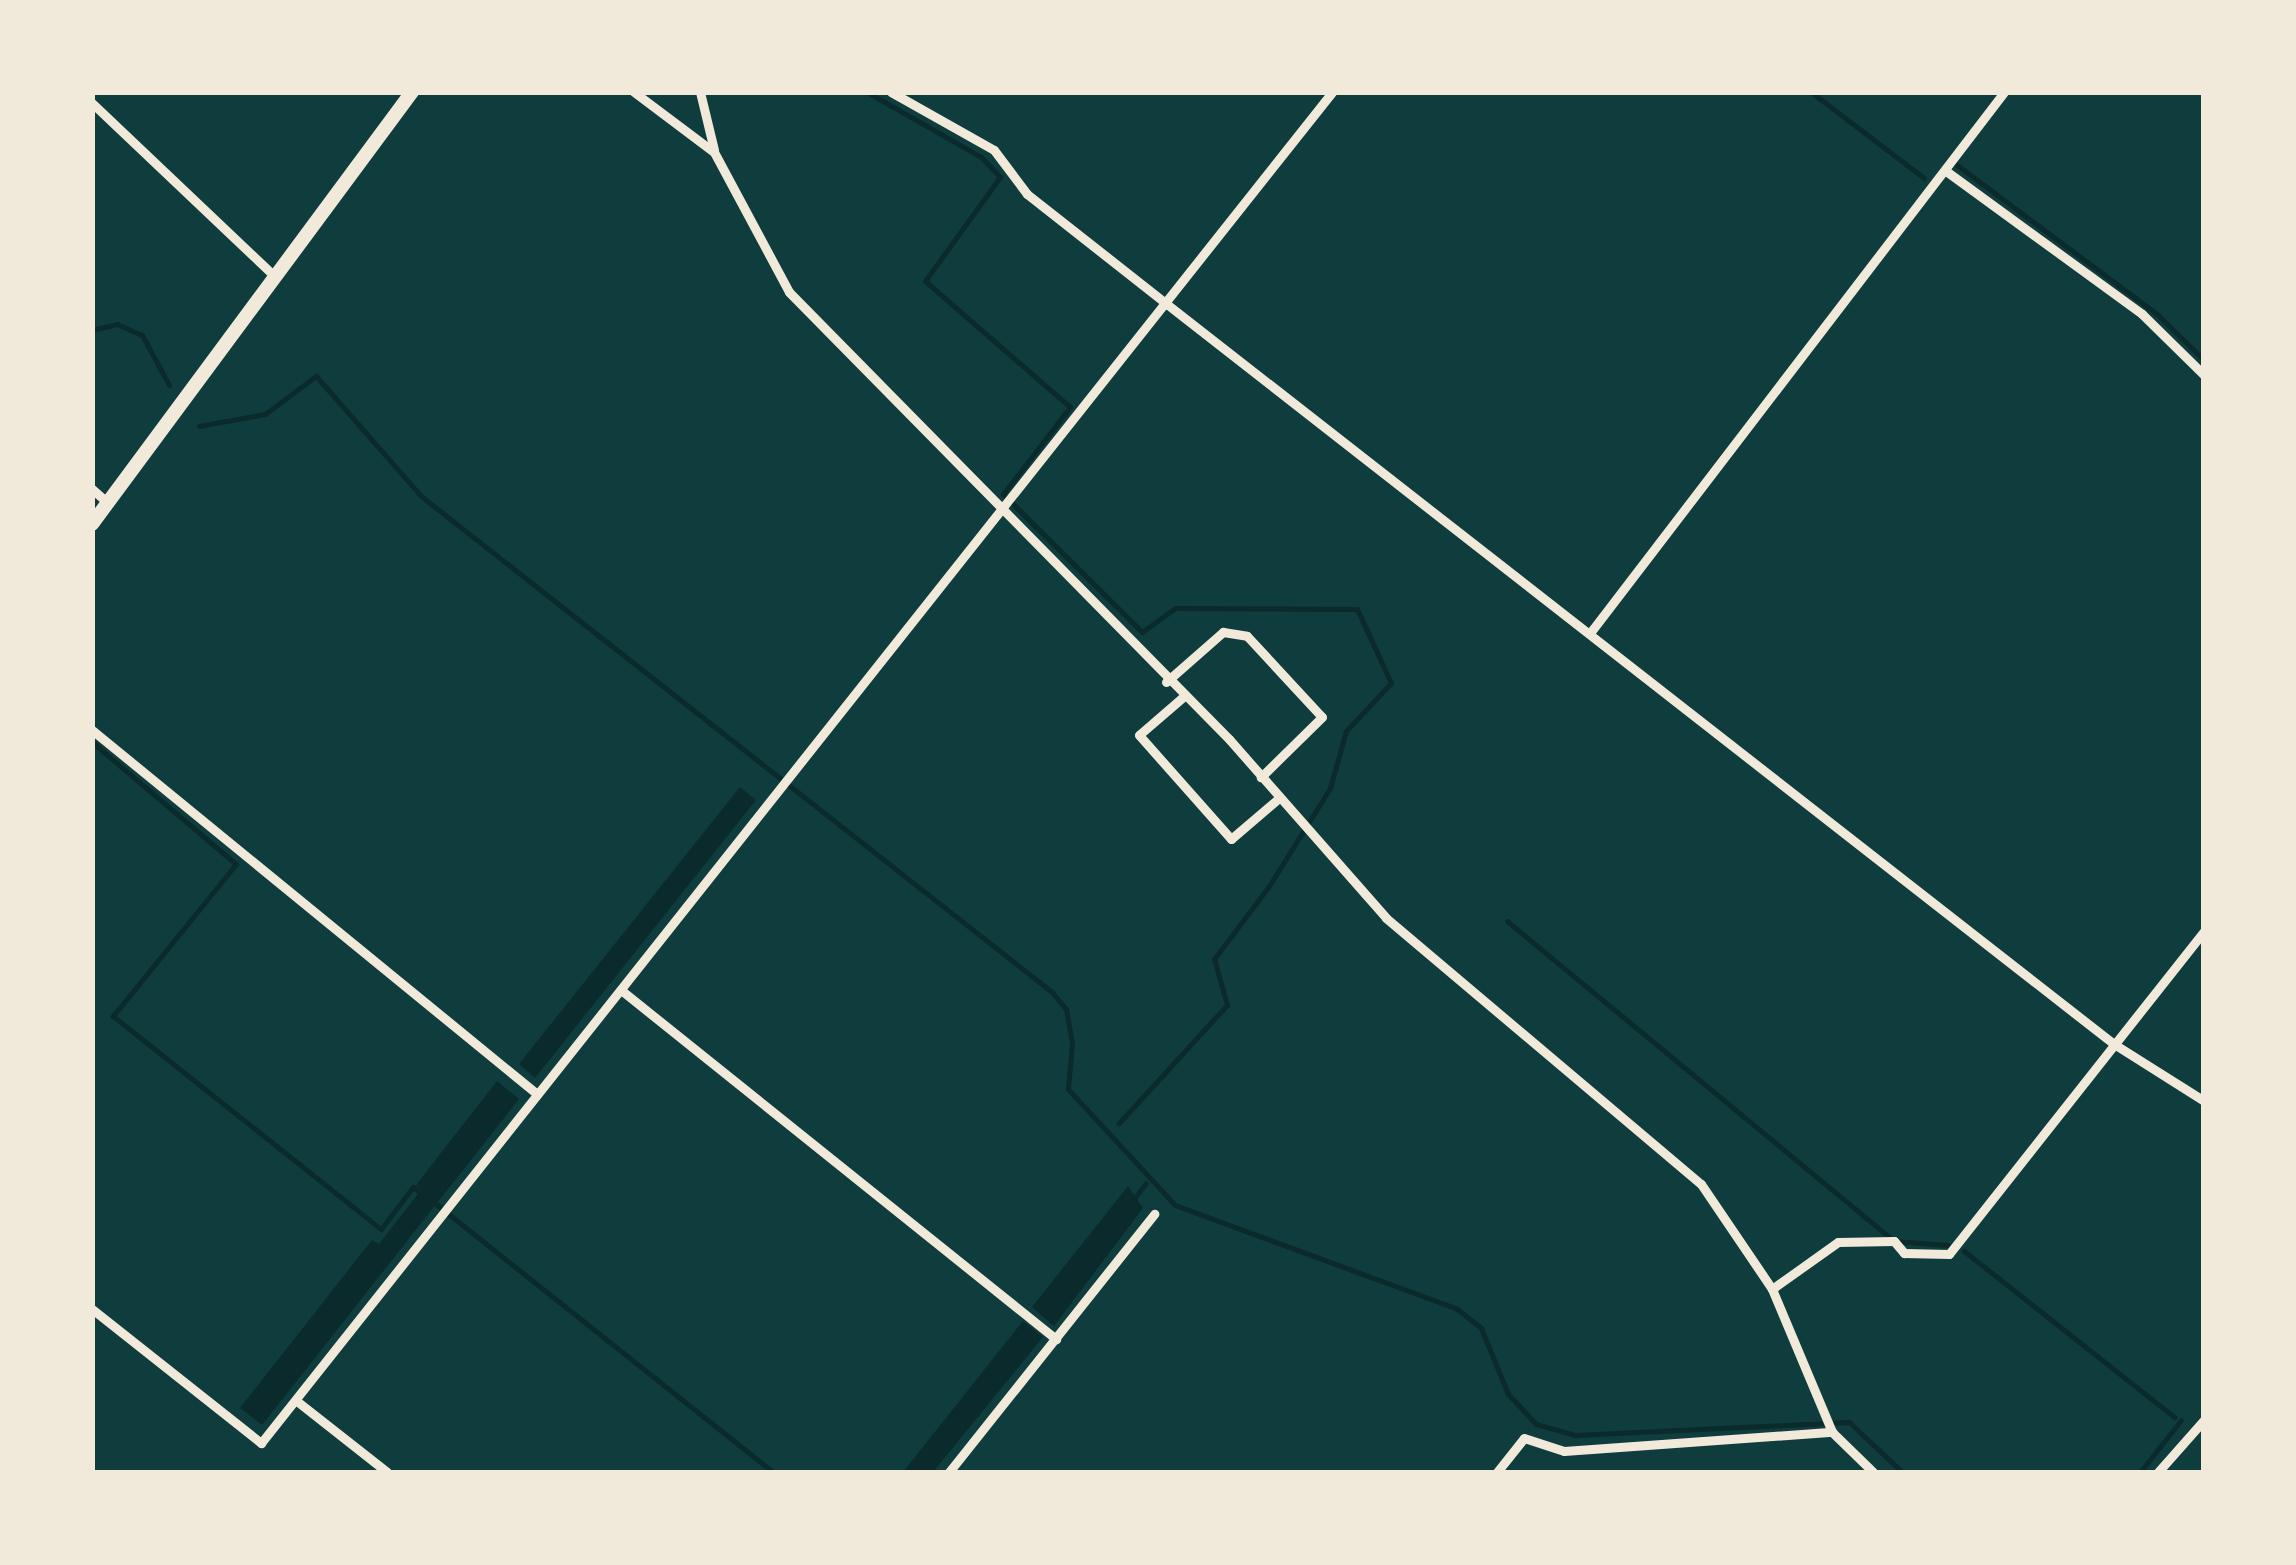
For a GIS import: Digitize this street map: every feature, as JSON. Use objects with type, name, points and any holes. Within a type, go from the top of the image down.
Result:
[{"type":"main road","points":[[92,524],[412,92]]},
{"type":"street","points":[[634,92],[714,152]]},
{"type":"street","points":[[700,92],[714,152],[789,292],[1261,777],[1386,918],[1700,1184],[1772,1289],[1832,1432],[1873,1472]]},
{"type":"street","points":[[891,92],[994,150],[1027,194],[1168,306],[2114,1044],[2204,1102]]},
{"type":"street","points":[[915,105],[917,92]]},
{"type":"street","points":[[92,1309],[262,1442],[298,1402],[536,1094],[1017,497],[1332,92]]},
{"type":"street","points":[[1590,632],[2004,92]]},
{"type":"street","points":[[92,103],[274,276]]},
{"type":"street","points":[[1946,171],[2142,314],[2204,374]]},
{"type":"street","points":[[92,489],[108,503]]},
{"type":"street","points":[[1166,682],[1223,632],[1247,636],[1322,717],[1261,777]]},
{"type":"street","points":[[1183,698],[1139,735],[1230,839],[1279,798]]},
{"type":"street","points":[[92,730],[536,1094]]},
{"type":"street","points":[[1772,1289],[1838,1242],[1894,1240],[1904,1253],[1950,1254],[2204,930]]},
{"type":"street","points":[[621,990],[1056,1339]]},
{"type":"street","points":[[949,1472],[1154,1214]]},
{"type":"street","points":[[298,1402],[387,1472]]},
{"type":"street","points":[[2158,1472],[2204,1420]]},
{"type":"street","points":[[1497,1472],[1524,1438],[1564,1451],[1832,1432]]},
{"type":"water","points":[[740,787],[756,800],[535,1078],[519,1064]]},
{"type":"water","points":[[497,1081],[519,1099],[262,1425],[240,1408],[372,1240],[379,1244],[421,1190],[416,1185]]},
{"type":"water","points":[[1128,1186],[1143,1208],[1054,1326],[1032,1307]]},
{"type":"water","points":[[1023,1321],[1043,1337],[933,1472],[903,1472]]},
{"type":"waterway","points":[[867,92],[981,157],[1000,177],[925,281],[1070,407],[1003,494],[1142,632],[1175,608],[1357,609],[1391,683],[1346,731],[1330,788],[1269,886],[1214,959],[1227,1005],[1118,1124]]},
{"type":"waterway","points":[[1811,92],[1924,178]]},
{"type":"waterway","points":[[1957,165],[2158,315],[2204,360]]},
{"type":"waterway","points":[[92,330],[117,324],[142,335],[169,385]]},
{"type":"waterway","points":[[199,426],[265,414],[316,376],[421,496],[1052,992],[1066,1009],[1072,1043],[1068,1089],[1175,1205],[1457,1309],[1481,1328],[1508,1394],[1536,1424],[1575,1435],[1849,1422],[1902,1472]]},
{"type":"waterway","points":[[92,742],[236,864],[113,1016],[381,1229],[413,1187],[422,1194]]},
{"type":"waterway","points":[[1507,921],[1894,1241],[1948,1245]]},
{"type":"waterway","points":[[1133,1200],[1146,1183]]},
{"type":"waterway","points":[[431,1200],[773,1472]]},
{"type":"waterway","points":[[1964,1251],[2174,1417]]},
{"type":"waterway","points":[[2140,1472],[2181,1420]]}]
